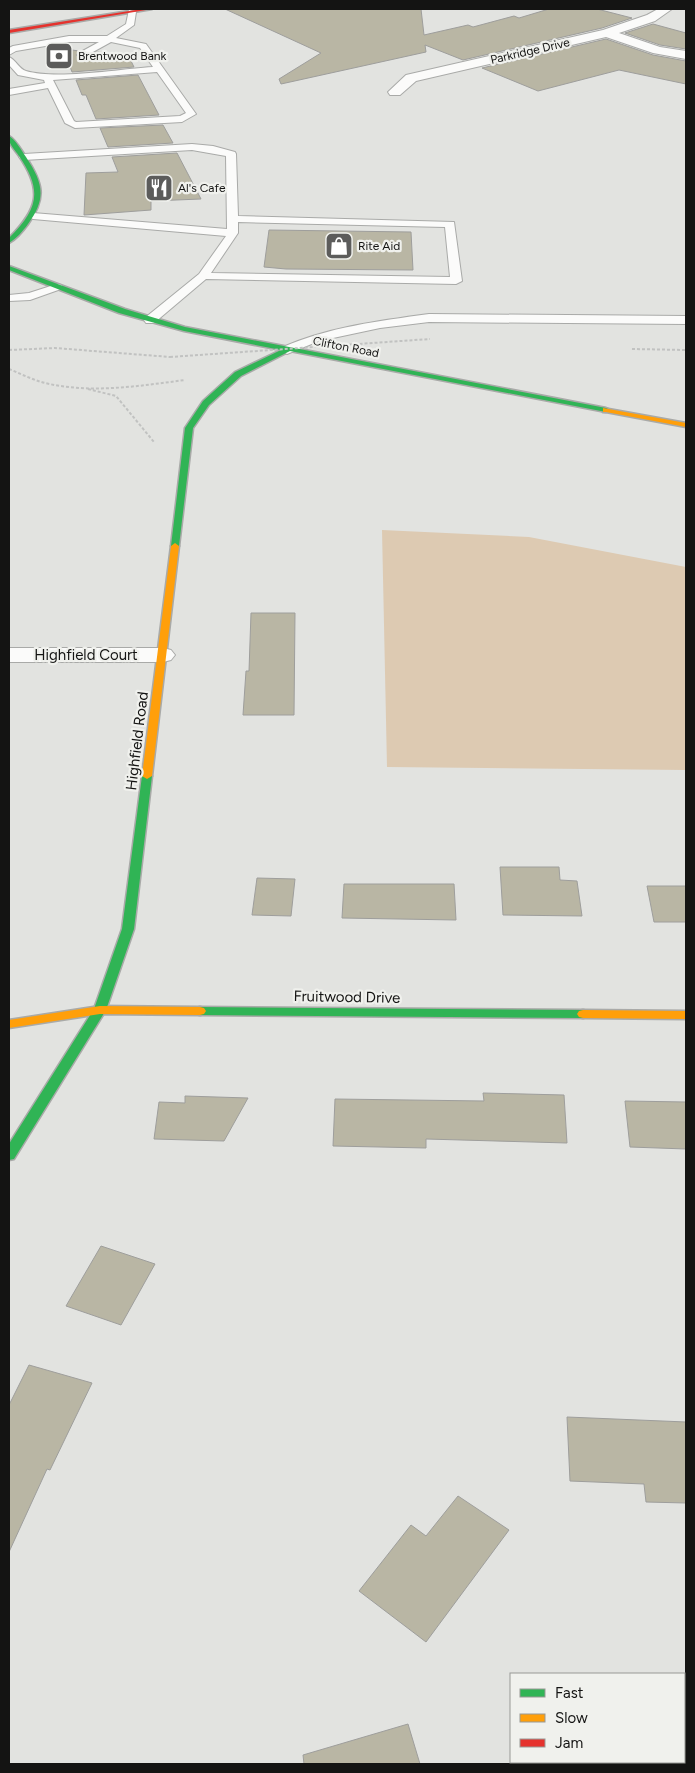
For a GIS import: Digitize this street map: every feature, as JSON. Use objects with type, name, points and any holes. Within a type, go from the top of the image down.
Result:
[{"type":"street","points":[[9,32],[150,9]]},
{"type":"street","name":"Parkridge Drive","points":[[395,92],[411,78],[607,33],[651,18],[666,9]]},
{"type":"street","points":[[607,33],[658,50],[686,55]]},
{"type":"street","points":[[9,138],[33,170],[40,188],[33,216],[9,241]]},
{"type":"street","name":"Clifton Road","points":[[9,268],[150,320],[216,336],[686,425]]},
{"type":"street","name":"Highfield Road","points":[[9,1155],[100,1010],[128,929],[163,655],[189,428],[206,403],[238,374],[287,350]]},
{"type":"street","name":"Highfield Court","points":[[9,656],[163,655]]},
{"type":"street","name":"Fruitwood Drive","points":[[9,1024],[100,1010],[686,1015]]},
{"type":"lane","points":[[82,56],[130,25],[132,12]]},
{"type":"lane","points":[[9,52],[13,49],[69,39],[109,40],[143,46],[191,114],[182,119],[75,125],[70,123],[48,82],[21,73],[9,60]]},
{"type":"lane","points":[[48,82],[66,66]]},
{"type":"lane","points":[[9,92],[48,82],[159,69]]},
{"type":"lane","points":[[24,158],[192,147],[213,149],[231,154],[233,233],[203,276],[150,320]]},
{"type":"lane","points":[[33,216],[233,233]]},
{"type":"lane","points":[[203,276],[456,281],[450,224],[232,219]]},
{"type":"lane","points":[[9,298],[30,296],[57,287]]},
{"type":"lane","points":[[287,350],[315,338],[380,324],[429,318],[686,320]]},
{"type":"path","points":[[9,350],[55,348],[170,357],[430,339]]},
{"type":"path","points":[[9,369],[45,384],[85,388],[148,385],[238,374]]},
{"type":"path","points":[[85,388],[116,396],[161,451],[186,451]]},
{"type":"shaded area","points":[[382,530],[529,537],[686,567],[686,770],[387,767]]},
{"type":"building","points":[[225,9],[421,9],[424,35],[468,25],[473,27],[514,16],[519,18],[549,9],[597,9],[632,18],[602,28],[463,60],[425,45],[426,52],[281,84],[279,79],[321,53]]},
{"type":"building","points":[[653,24],[686,33],[686,49],[660,45],[625,33]]},
{"type":"building","points":[[606,39],[653,55],[686,61],[686,84],[619,70],[538,91],[482,68]]},
{"type":"building","points":[[63,49],[80,51],[76,55],[81,60],[96,52],[128,55],[134,67],[72,72]]},
{"type":"building","points":[[138,75],[159,115],[96,119],[86,95],[82,95],[76,80]]},
{"type":"building","points":[[163,125],[173,143],[108,147],[100,128]]},
{"type":"building","points":[[177,153],[201,199],[151,201],[151,210],[84,215],[86,173],[118,172],[112,157]]},
{"type":"building","name":"Rite Aid","points":[[269,230],[411,232],[413,270],[286,269],[264,267]]},
{"type":"building","points":[[251,613],[295,613],[294,715],[243,715],[246,671],[249,671]]},
{"type":"building","points":[[500,867],[559,867],[560,880],[577,881],[582,916],[503,915]]},
{"type":"building","points":[[257,878],[295,879],[291,916],[252,915]]},
{"type":"building","points":[[344,884],[454,884],[456,920],[342,918]]},
{"type":"building","points":[[647,886],[686,886],[686,922],[654,922]]},
{"type":"building","points":[[483,1093],[564,1095],[567,1143],[426,1139],[426,1148],[333,1146],[335,1099],[484,1101]]},
{"type":"building","points":[[185,1096],[248,1098],[224,1141],[154,1139],[159,1102],[185,1103]]},
{"type":"building","points":[[625,1101],[686,1102],[686,1149],[630,1147]]},
{"type":"building","points":[[101,1246],[155,1264],[121,1325],[66,1306]]},
{"type":"building","points":[[29,1365],[92,1383],[50,1470],[47,1469],[9,1552],[9,1405]]},
{"type":"building","points":[[567,1417],[686,1422],[686,1503],[646,1502],[644,1484],[570,1481]]},
{"type":"building","points":[[458,1496],[509,1530],[426,1642],[359,1591],[411,1525],[426,1536]]},
{"type":"building","points":[[408,1724],[420,1764],[304,1764],[303,1755]]},
{"type":"traffic: fast","points":[[9,138],[29,167],[38,191],[33,214],[9,241]]},
{"type":"traffic: fast","points":[[9,268],[122,311],[184,329],[606,410]]},
{"type":"traffic: fast","points":[[175,546],[189,428],[206,403],[238,374],[287,350]]},
{"type":"traffic: fast","points":[[9,1155],[100,1010],[128,929],[147,776]]},
{"type":"traffic: fast","points":[[200,1011],[583,1014]]},
{"type":"traffic: slow","points":[[606,410],[686,425]]},
{"type":"traffic: slow","points":[[147,776],[175,546]]},
{"type":"traffic: slow","points":[[9,1024],[100,1010],[200,1011]]},
{"type":"traffic: slow","points":[[583,1014],[686,1015]]},
{"type":"traffic: jam","points":[[9,32],[150,9]]},
{"type":"place","name":"Brentwood Bank","points":[[59,56]]},
{"type":"place","name":"Al's Cafe","points":[[159,188]]},
{"type":"place","name":"Rite Aid","points":[[339,246]]}]
